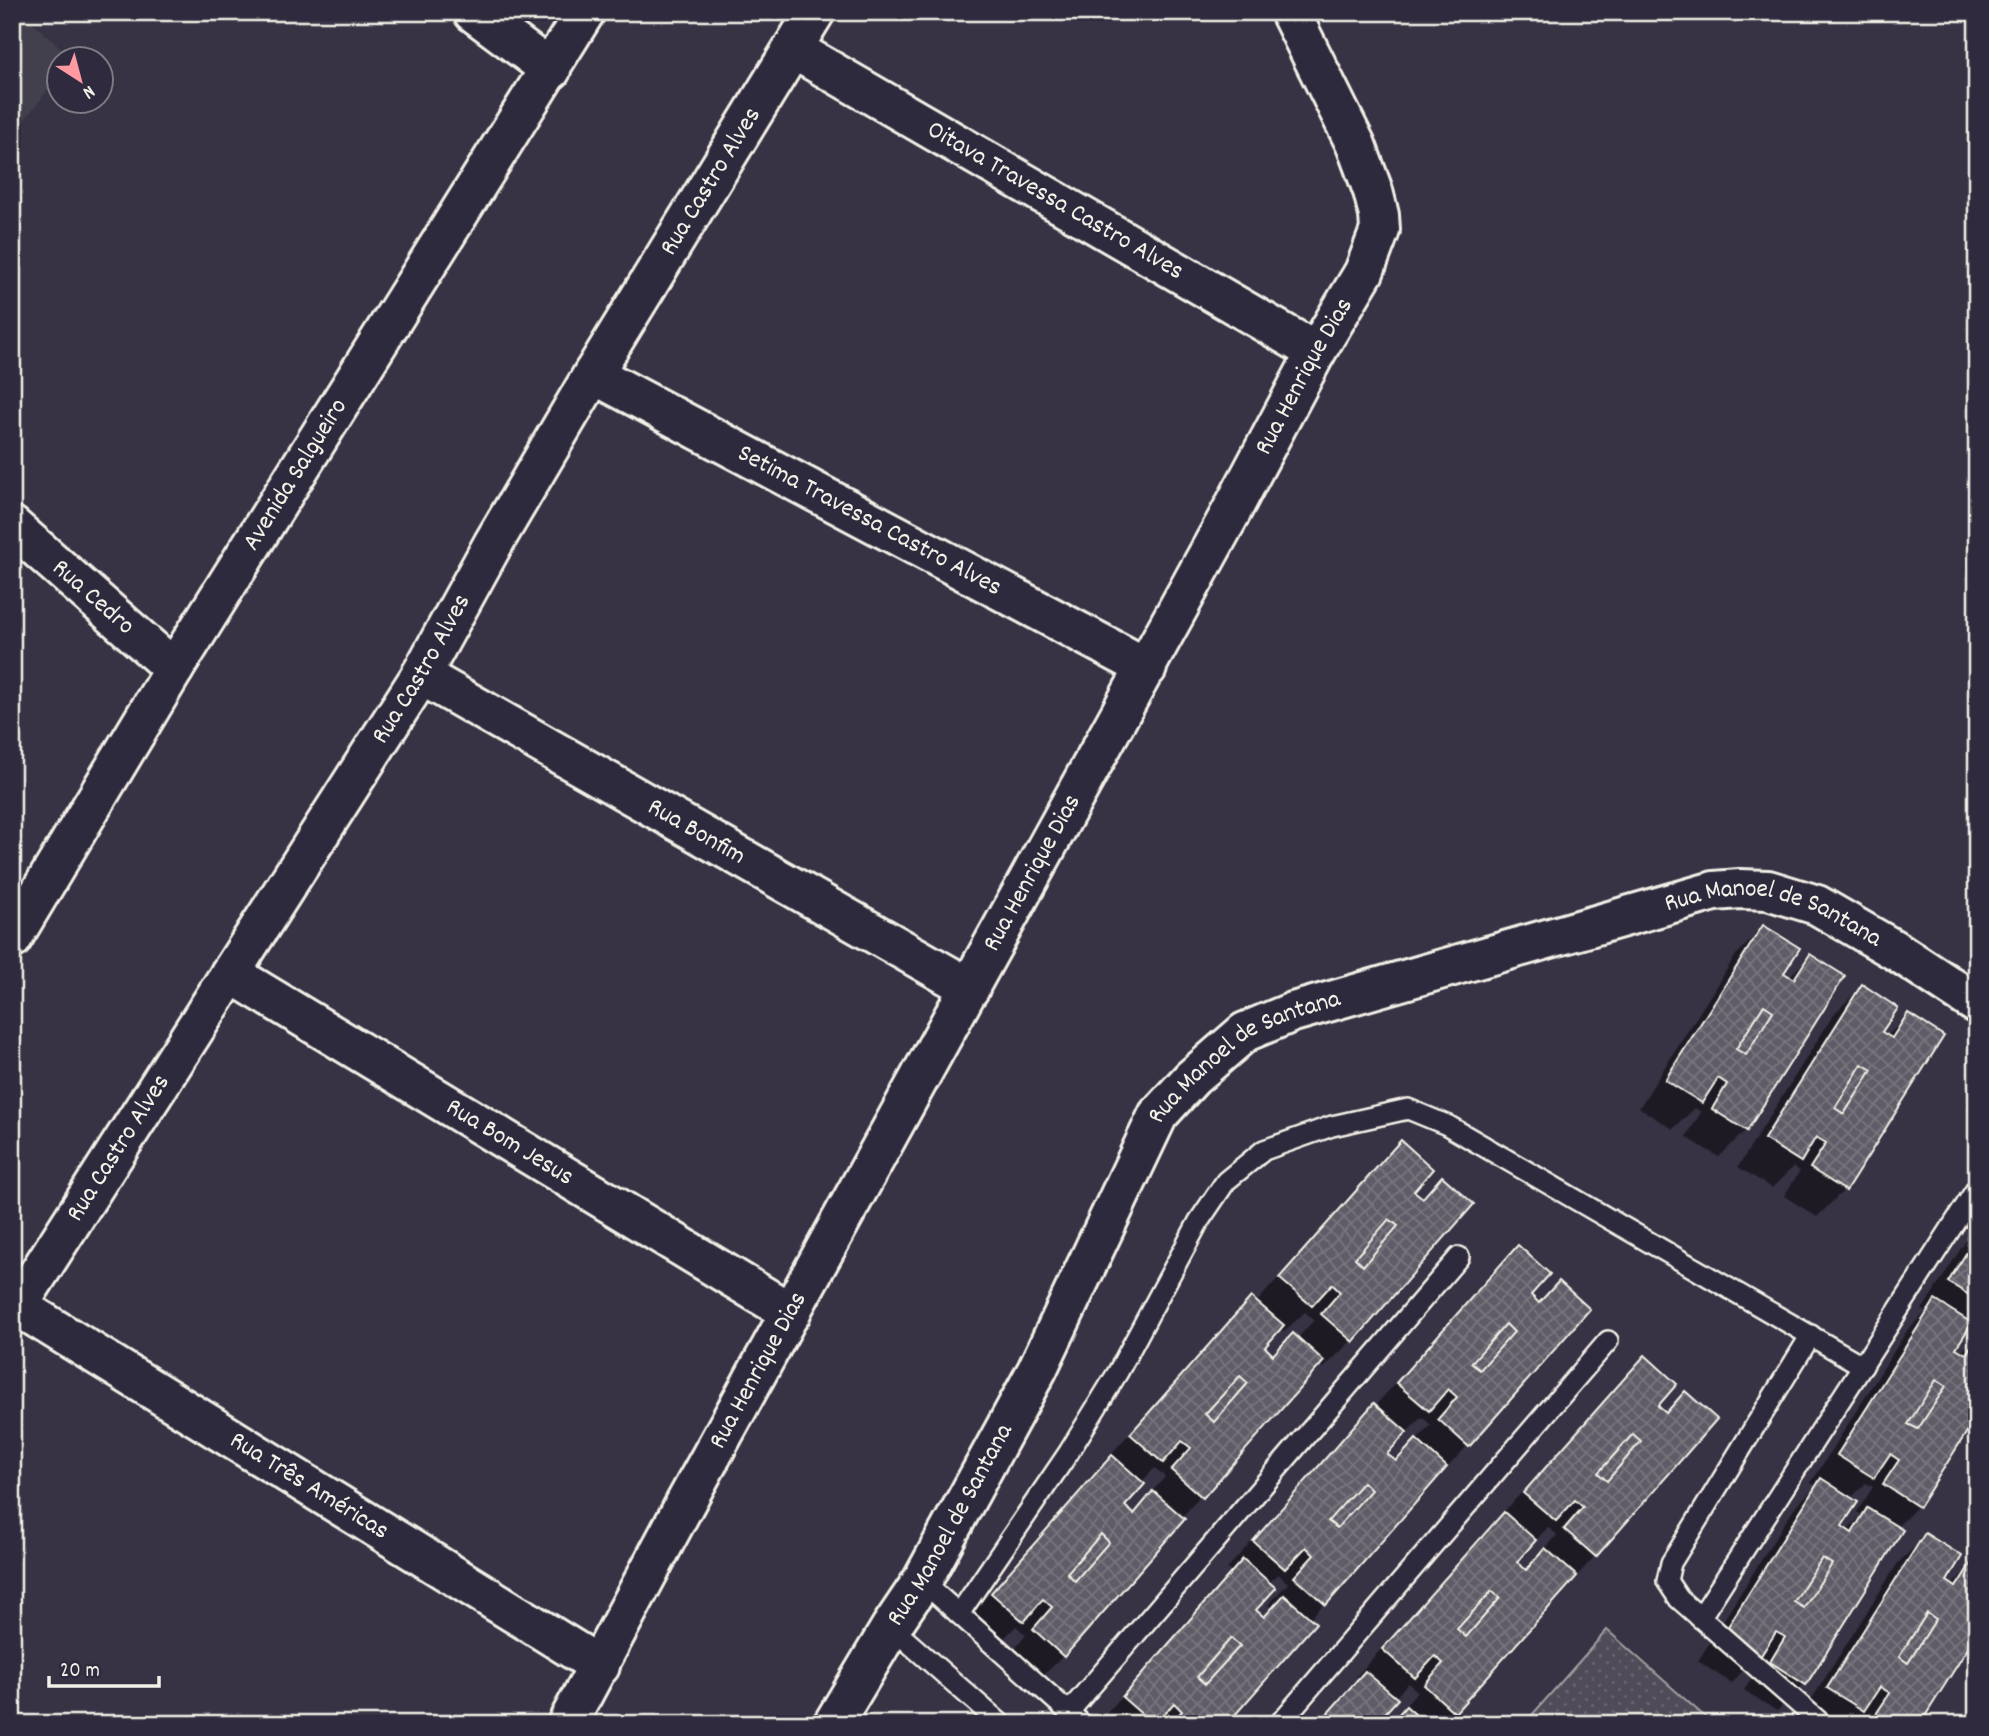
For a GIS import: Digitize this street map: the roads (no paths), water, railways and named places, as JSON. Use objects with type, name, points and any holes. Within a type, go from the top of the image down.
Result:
[{"type":"street","points":[[473,12],[551,70]]},
{"type":"street","name":"Avenida Salgueiro","points":[[17,920],[586,12]]},
{"type":"street","name":"Rua Castro Alves","points":[[16,1311],[421,676],[493,544],[593,374],[815,12]]},
{"type":"street","name":"Rua Henrique Dias","points":[[568,1724],[687,1500],[1147,668],[1316,352],[1364,272],[1380,230],[1379,215],[1356,145],[1290,12]]},
{"type":"street","name":"Oitava Travessa Castro Alves","points":[[793,48],[1316,352]]},
{"type":"street","name":"Setima Travessa Castro Alves","points":[[593,374],[1147,668]]},
{"type":"street","name":"Rua Cedro","points":[[12,526],[174,669]]},
{"type":"street","name":"Rua Bonfim","points":[[421,676],[970,988]]},
{"type":"street","name":"Rua Manoel de Santana","points":[[833,1724],[922,1581],[1037,1370],[1158,1115],[1192,1078],[1245,1032],[1293,1012],[1714,891],[1740,889],[1768,890],[1817,905],[1898,952],[1977,1003]]},
{"type":"street","name":"Rua Bom Jesus","points":[[230,973],[791,1313]]},
{"type":"street","name":"Rua Três Américas","points":[[16,1311],[600,1666]]},
{"type":"lane","points":[[959,1614],[1069,1452],[1118,1373],[1199,1222],[1226,1181],[1265,1150],[1332,1126],[1408,1109],[1447,1125],[1863,1366]]},
{"type":"lane","points":[[1700,1618],[1977,1188]]},
{"type":"lane","points":[[922,1581],[1075,1718],[1459,1256]]},
{"type":"lane","points":[[1811,1335],[1671,1563],[1667,1581],[1679,1599],[1822,1724]]},
{"type":"lane","points":[[1279,1724],[1608,1341]]},
{"type":"lane","points":[[891,1627],[1001,1724]]}]
